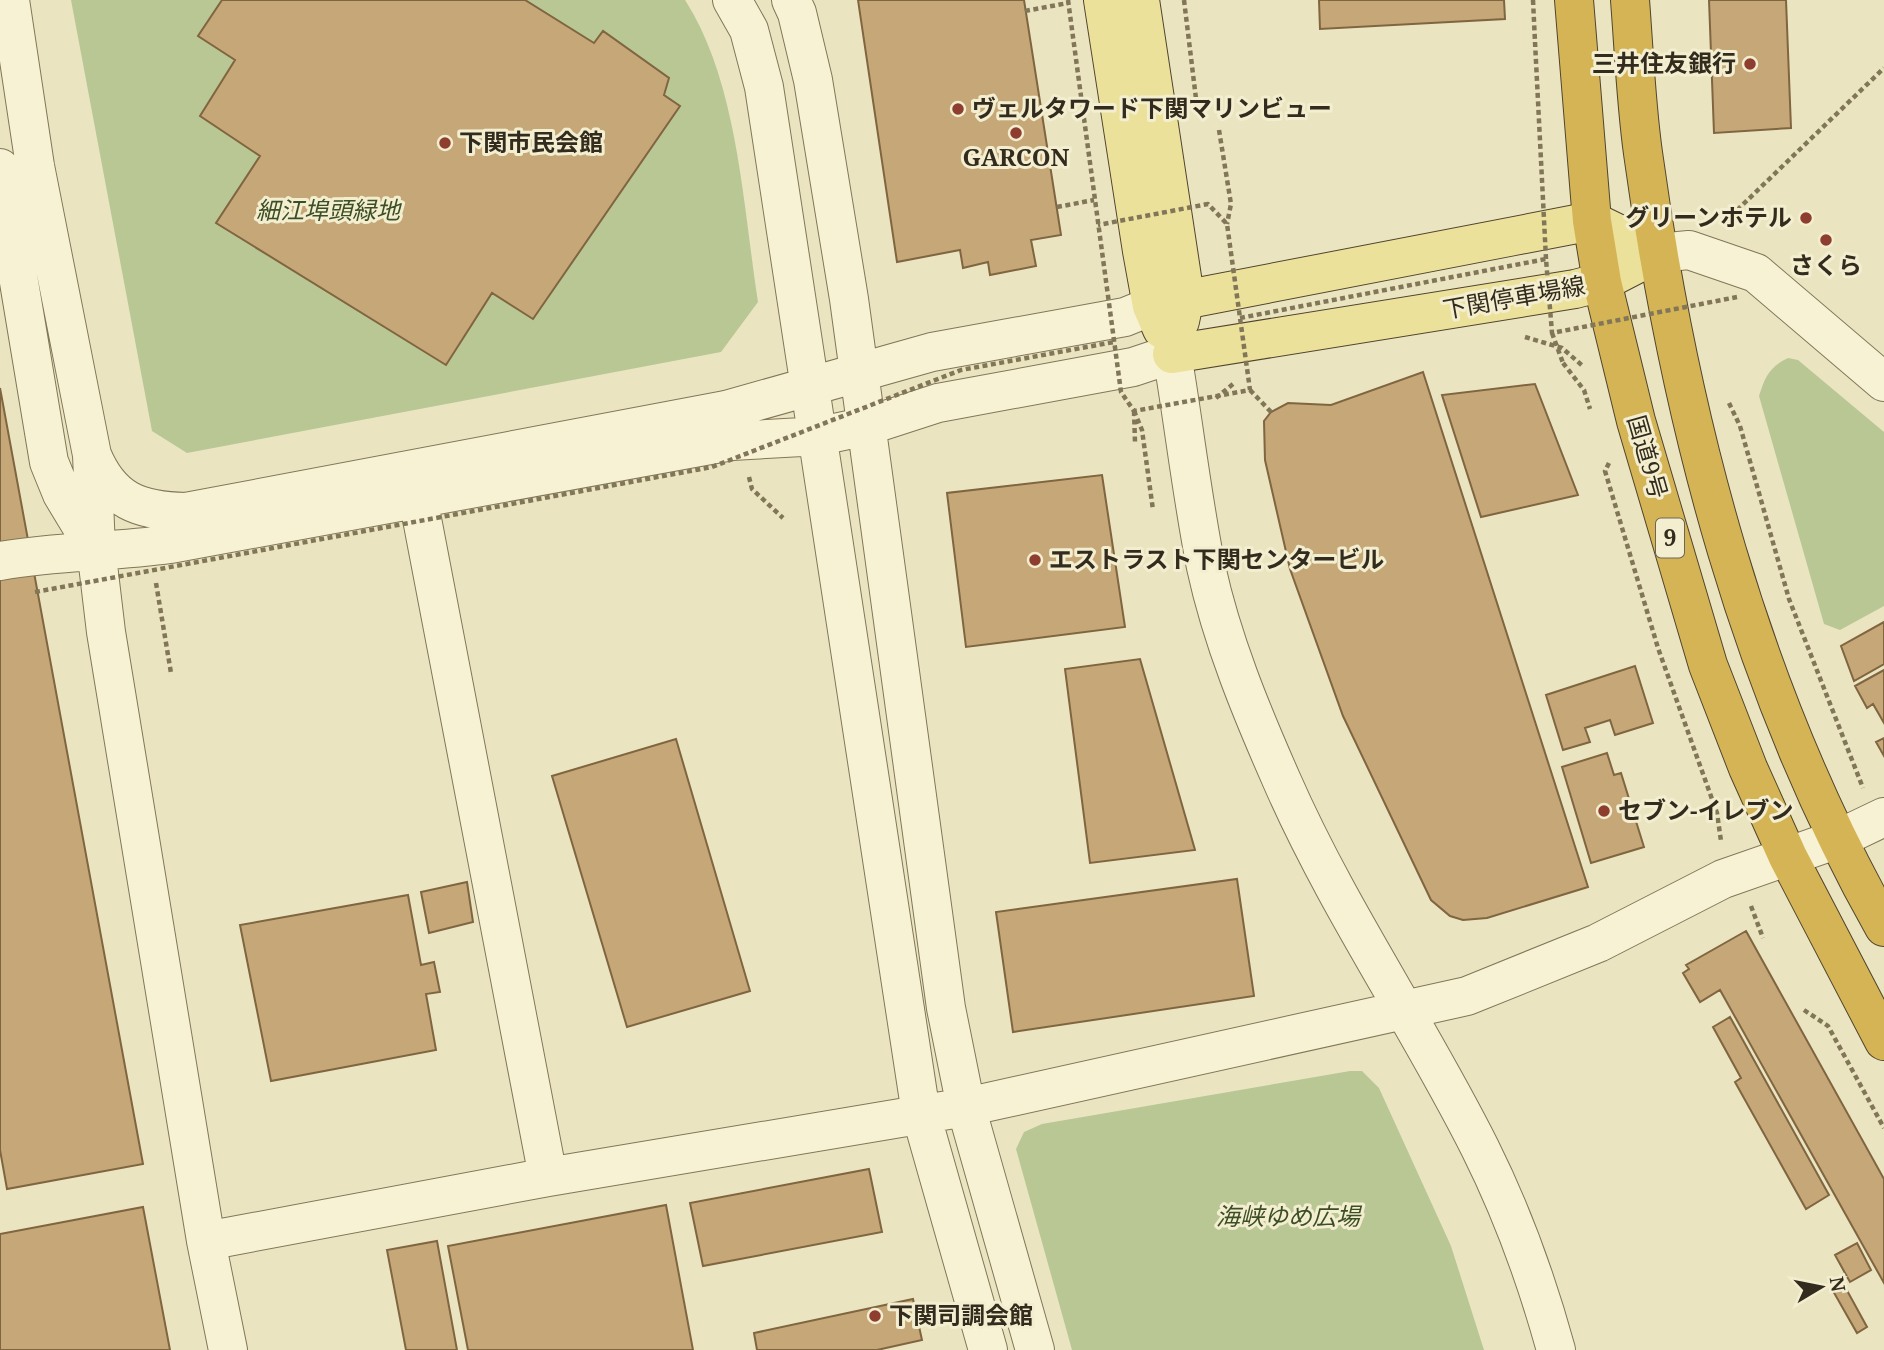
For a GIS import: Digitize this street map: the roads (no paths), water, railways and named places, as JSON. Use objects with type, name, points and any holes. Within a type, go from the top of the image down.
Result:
[{"type":"highway","name":"国道9号","points":[[1574,0],[1592,221],[1602,282],[1636,421],[1707,665],[1748,768],[1788,857],[1884,1041]]},
{"type":"highway","name":"9","points":[[1630,0],[1642,150],[1683,392],[1751,629],[1792,734],[1838,839],[1884,927]]},
{"type":"main road","points":[[1140,0],[1172,354]]},
{"type":"main road","points":[[1080,1],[1169,301]]},
{"type":"main road","points":[[1169,301],[1592,221],[1658,253]]},
{"type":"main road","name":"下関停車場線","points":[[1172,354],[1602,282],[1658,253]]},
{"type":"street","points":[[10,0],[35,166],[92,455],[96,548],[106,632],[206,1241],[228,1350]]},
{"type":"street","points":[[732,0],[749,30],[764,87],[820,436],[904,1015],[921,1114],[988,1350]]},
{"type":"street","points":[[791,0],[797,13],[821,120],[860,374],[946,1008],[966,1107],[1035,1350]]},
{"type":"street","points":[[0,167],[49,462],[62,494],[96,548]]},
{"type":"street","points":[[1658,253],[1689,250],[1756,273],[1884,382]]},
{"type":"street","points":[[106,632],[111,590],[120,574],[170,543],[726,410],[932,352],[1125,317],[1169,301]]},
{"type":"street","points":[[0,561],[96,548],[119,551],[170,543],[732,441],[820,436],[867,426],[938,403],[1133,367],[1172,354],[1206,568],[1225,636],[1283,783],[1337,894],[1479,1147],[1503,1197],[1523,1248],[1556,1350]]},
{"type":"street","points":[[92,455],[102,478],[117,495],[164,512],[170,543]]},
{"type":"street","points":[[418,498],[548,1177]]},
{"type":"street","points":[[206,1241],[548,1177],[966,1107],[1466,996],[1553,963],[1723,879],[1838,839],[1876,807]]},
{"type":"place","name":"三井住友銀行","points":[[1750,64]]},
{"type":"place","name":"ヴェルタワード下関マリンビュー","points":[[958,109]]},
{"type":"place","name":"GARCON","points":[[1016,133]]},
{"type":"place","name":"下関市民会館","points":[[445,143]]},
{"type":"place","name":"グリーンホテル","points":[[1806,218]]},
{"type":"place","name":"さくら","points":[[1826,240]]},
{"type":"place","name":"エストラスト下関センタービル","points":[[1035,560]]},
{"type":"place","name":"セブン-イレブン","points":[[1604,811]]},
{"type":"place","name":"下関司調会館","points":[[875,1316]]},
{"type":"park label","name":"細江埠頭緑地","points":[[328,211]]},
{"type":"park label","name":"海峡ゆめ広場","points":[[1288,1217]]}]
